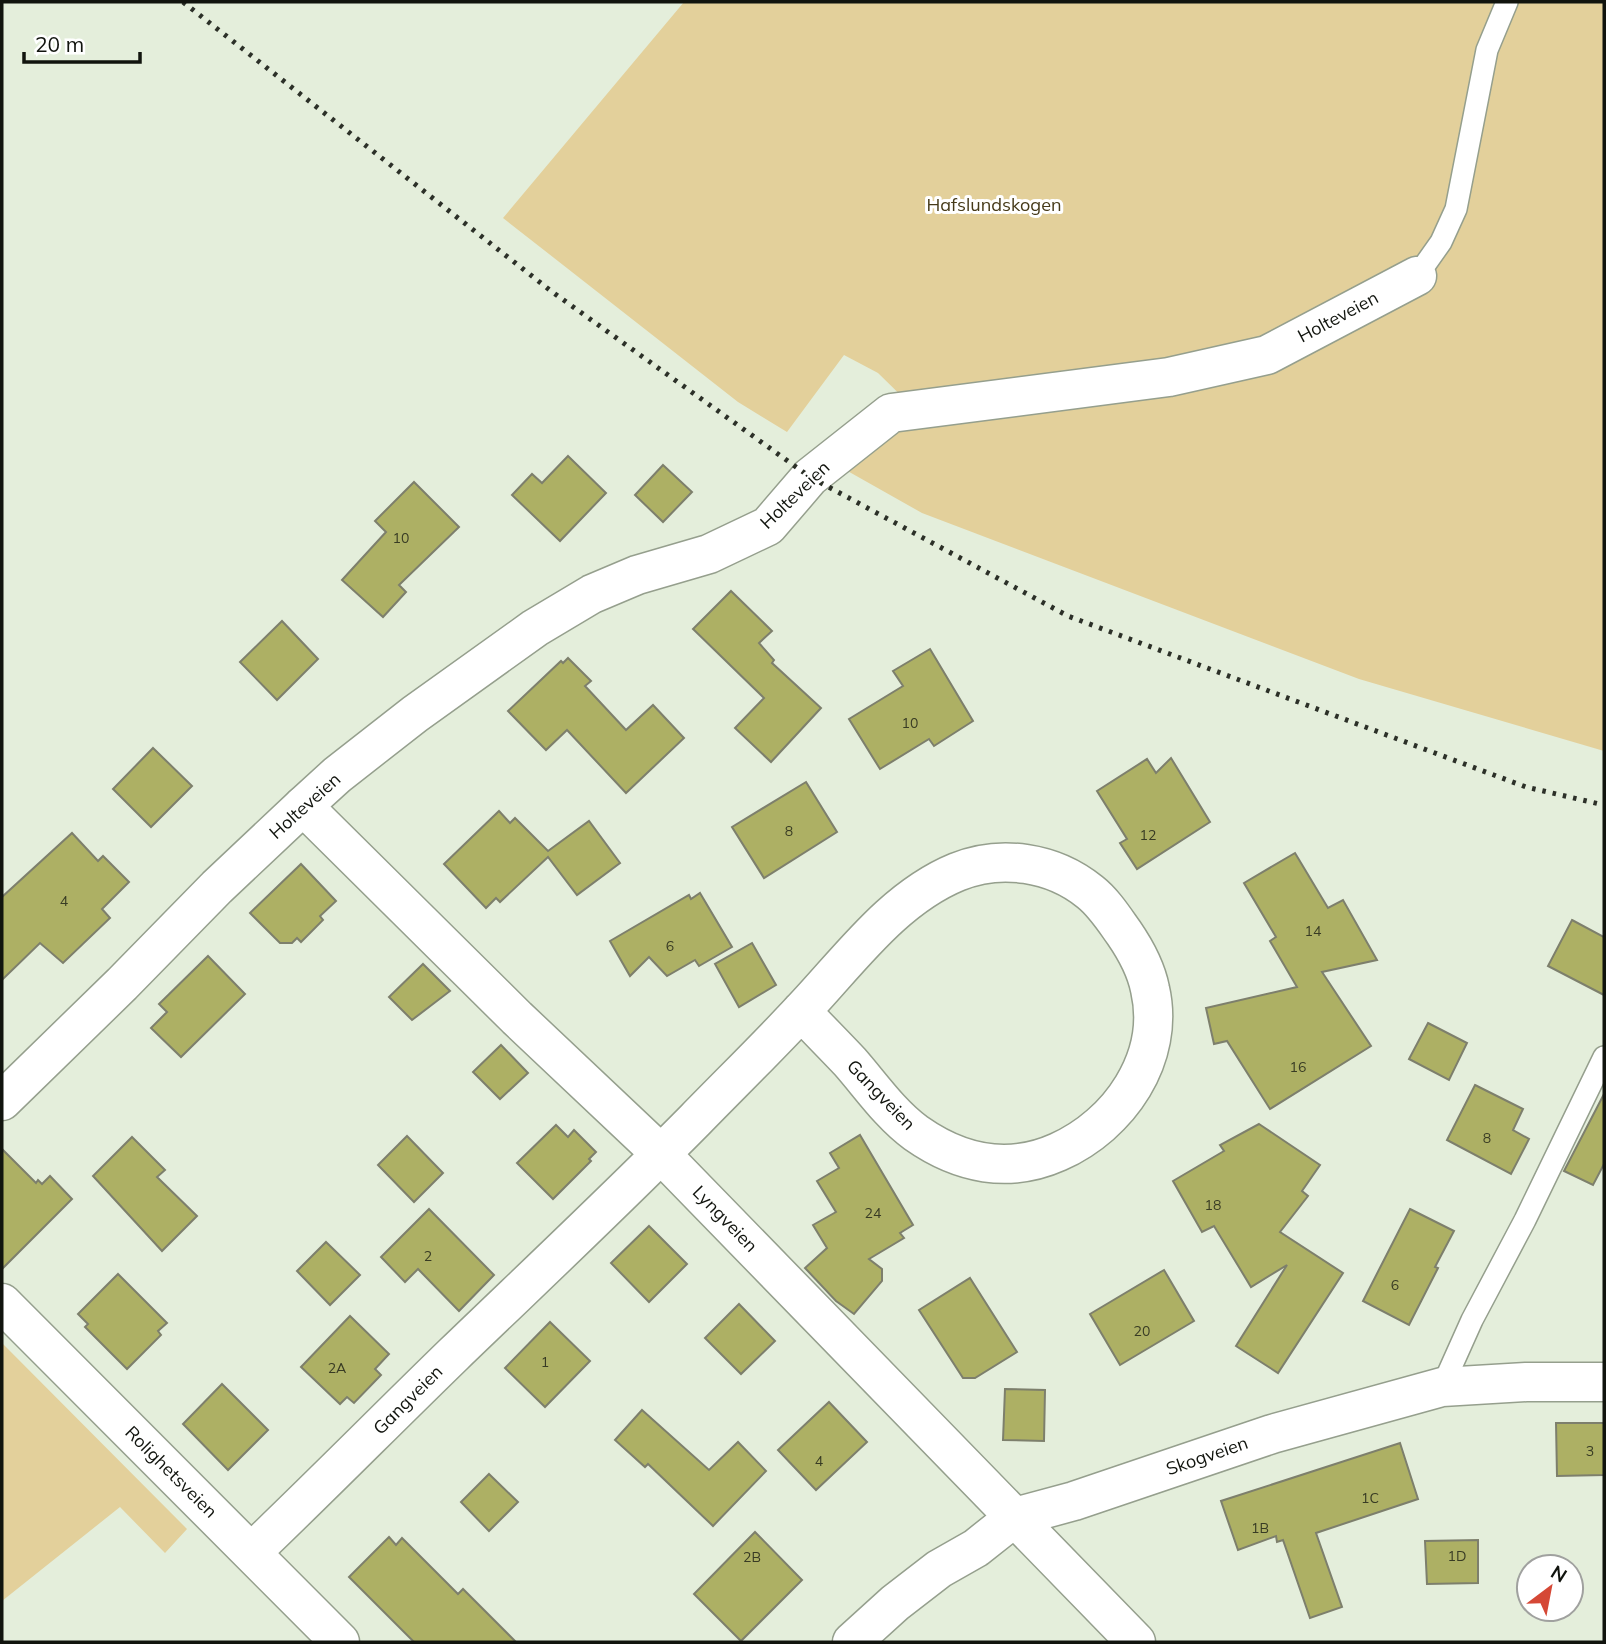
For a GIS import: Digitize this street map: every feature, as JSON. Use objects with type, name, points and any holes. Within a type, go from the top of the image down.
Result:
[{"type":"street","name":"Holteveien","points":[[2,1101],[217,887],[303,806],[337,775],[415,714],[563,610],[592,594],[638,575],[709,554],[768,526],[810,477],[891,413],[1169,377],[1267,355],[1417,276]]},
{"type":"street","name":"Lyngveien","points":[[303,806],[517,1018],[661,1154],[1136,1642]]},
{"type":"street","name":"Gangveien","points":[[252,1552],[661,1154],[883,923],[938,881],[986,863],[1014,862],[1041,867],[1065,876],[1091,892],[1108,911],[1141,962],[1150,989],[1152,1028],[1140,1074],[1113,1116],[1073,1146],[1034,1162],[1005,1165],[972,1160],[916,1133],[891,1110],[801,1011]]},
{"type":"street","name":"Rolighetsveien","points":[[2,1303],[340,1642]]},
{"type":"street","name":"Skogveien","points":[[852,1642],[939,1569],[976,1548],[1015,1517],[1097,1493],[1272,1434],[1442,1387],[1526,1382],[1604,1382]]},
{"type":"lane","name":"Holteveien","points":[[1417,276],[1441,242],[1457,209],[1487,50],[1507,2]]},
{"type":"lane","points":[[1442,1387],[1472,1320],[1525,1220],[1604,1057]]},
{"type":"green space","name":"Hafslundskogen","points":[[684,2],[1604,2],[1604,751],[1359,679],[922,513],[844,469],[880,440],[925,419],[878,373],[844,355],[787,432],[738,402],[503,218]]},
{"type":"green space","points":[[2,1343],[187,1529],[165,1553],[120,1507],[2,1601]]},
{"type":"building","points":[[568,456],[606,493],[560,541],[512,495],[532,474],[542,483]]},
{"type":"building","points":[[663,465],[692,492],[663,522],[635,495]]},
{"type":"building","points":[[414,482],[459,527],[399,585],[406,592],[383,617],[342,580],[386,532],[375,521]]},
{"type":"building","points":[[731,591],[772,631],[759,643],[774,660],[772,663],[821,708],[771,762],[735,728],[764,698],[693,629]]},
{"type":"building","points":[[282,621],[318,659],[277,700],[240,662]]},
{"type":"building","points":[[930,649],[973,721],[934,746],[929,739],[880,769],[849,719],[903,686],[893,671]]},
{"type":"building","points":[[568,658],[591,681],[585,686],[626,730],[653,705],[684,738],[626,793],[567,730],[546,750],[508,711],[561,661],[563,663]]},
{"type":"building","points":[[153,748],[192,786],[151,827],[113,789]]},
{"type":"building","points":[[1171,758],[1210,822],[1137,869],[1120,843],[1127,839],[1097,791],[1147,759],[1156,773]]},
{"type":"building","points":[[806,782],[837,832],[764,878],[732,827]]},
{"type":"building","points":[[499,811],[510,823],[515,818],[548,851],[589,821],[620,863],[577,895],[548,857],[500,902],[496,898],[486,908],[444,864]]},
{"type":"building","points":[[72,833],[98,861],[103,856],[129,882],[102,909],[110,918],[63,963],[40,943],[2,980],[2,897]]},
{"type":"building","points":[[1295,853],[1328,908],[1343,900],[1377,960],[1322,972],[1371,1046],[1270,1109],[1227,1041],[1214,1044],[1206,1008],[1297,987],[1270,941],[1276,937],[1244,883]]},
{"type":"building","points":[[301,864],[336,901],[320,916],[323,920],[301,942],[297,938],[292,943],[280,943],[250,913]]},
{"type":"building","points":[[700,893],[732,947],[699,966],[695,960],[667,976],[649,957],[630,976],[610,941],[689,895],[691,899]]},
{"type":"building","points":[[1572,920],[1604,937],[1604,995],[1548,966]]},
{"type":"building","points":[[752,943],[776,985],[739,1007],[715,964]]},
{"type":"building","points":[[208,956],[245,994],[181,1057],[151,1028],[167,1012],[159,1004]]},
{"type":"building","points":[[423,964],[450,991],[412,1020],[389,997]]},
{"type":"building","points":[[1428,1023],[1467,1043],[1449,1080],[1409,1059]]},
{"type":"building","points":[[501,1045],[528,1073],[500,1099],[473,1072]]},
{"type":"building","points":[[1475,1085],[1523,1109],[1513,1130],[1529,1139],[1511,1174],[1447,1140]]},
{"type":"building","points":[[1604,1094],[1604,1164],[1593,1185],[1564,1171]]},
{"type":"building","points":[[1259,1124],[1320,1165],[1302,1191],[1308,1196],[1280,1232],[1343,1273],[1278,1373],[1236,1346],[1287,1265],[1251,1287],[1214,1226],[1202,1232],[1173,1181],[1224,1151],[1220,1145]]},
{"type":"building","points":[[556,1125],[568,1137],[574,1130],[596,1152],[589,1159],[591,1161],[553,1199],[517,1163]]},
{"type":"building","points":[[860,1135],[913,1225],[900,1233],[904,1238],[869,1259],[882,1269],[882,1281],[854,1314],[836,1301],[805,1268],[827,1248],[813,1225],[836,1212],[817,1181],[839,1168],[830,1153]]},
{"type":"building","points":[[407,1136],[443,1173],[414,1202],[378,1165]]},
{"type":"building","points":[[132,1137],[165,1170],[157,1177],[197,1216],[162,1251],[93,1176]]},
{"type":"building","points":[[2,1149],[36,1183],[38,1180],[42,1184],[50,1176],[72,1199],[2,1269]]},
{"type":"building","points":[[429,1209],[494,1275],[459,1311],[418,1269],[405,1282],[381,1257]]},
{"type":"building","points":[[1410,1209],[1454,1231],[1409,1325],[1363,1301]]},
{"type":"building","points":[[649,1226],[687,1264],[649,1302],[611,1263]]},
{"type":"building","points":[[326,1242],[360,1275],[330,1305],[297,1271]]},
{"type":"building","points":[[1164,1270],[1194,1321],[1120,1365],[1090,1314]]},
{"type":"building","points":[[118,1274],[167,1323],[158,1331],[161,1335],[127,1369],[85,1327],[88,1324],[78,1314]]},
{"type":"building","points":[[970,1278],[1017,1352],[975,1378],[963,1378],[919,1310]]},
{"type":"building","points":[[739,1304],[775,1341],[741,1374],[705,1338]]},
{"type":"building","points":[[350,1316],[389,1354],[375,1369],[381,1375],[354,1403],[347,1397],[340,1404],[301,1367]]},
{"type":"building","points":[[550,1322],[590,1361],[545,1407],[505,1368]]},
{"type":"building","points":[[222,1384],[268,1430],[228,1470],[183,1424]]},
{"type":"building","points":[[1005,1389],[1045,1390],[1044,1441],[1003,1440]]},
{"type":"building","points":[[829,1402],[867,1442],[816,1490],[778,1450]]},
{"type":"building","points":[[642,1410],[709,1470],[738,1442],[766,1471],[713,1526],[648,1464],[645,1467],[615,1440]]},
{"type":"building","points":[[1556,1423],[1604,1423],[1604,1475],[1557,1476]]},
{"type":"building","points":[[1400,1443],[1418,1499],[1316,1533],[1342,1607],[1310,1618],[1283,1540],[1277,1542],[1276,1536],[1238,1550],[1221,1501]]},
{"type":"building","points":[[489,1474],[518,1502],[489,1531],[461,1502]]},
{"type":"building","points":[[755,1532],[802,1580],[741,1641],[694,1594]]},
{"type":"building","points":[[389,1537],[396,1545],[402,1538],[458,1594],[463,1589],[516,1642],[414,1642],[349,1577]]},
{"type":"building","points":[[1478,1540],[1478,1583],[1427,1584],[1425,1541]]},
{"type":"railway","points":[[183,2],[551,291],[810,477],[1068,616],[1526,787],[1604,805]]}]
